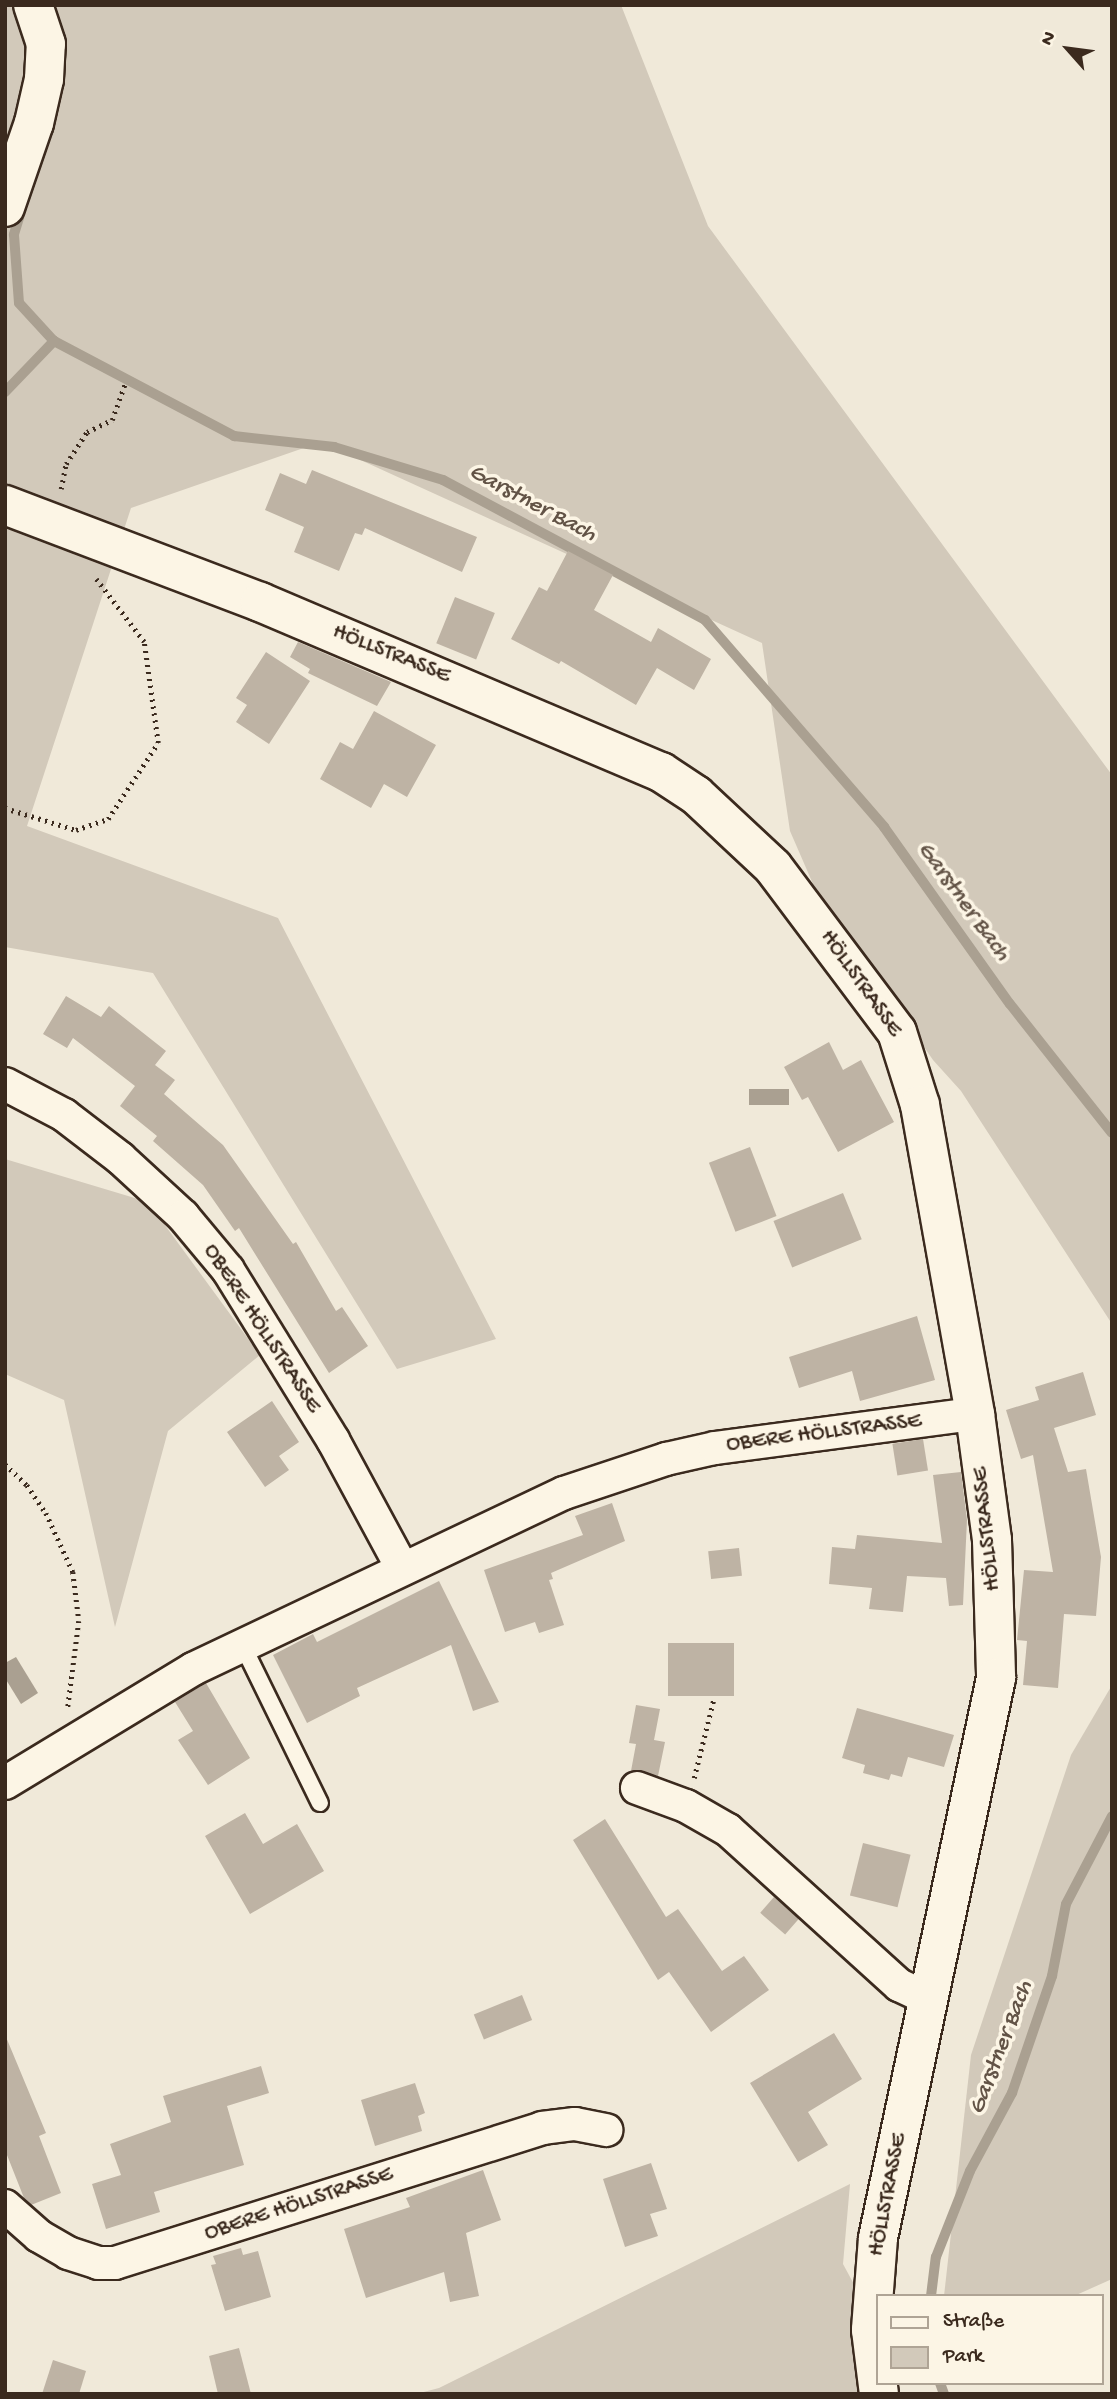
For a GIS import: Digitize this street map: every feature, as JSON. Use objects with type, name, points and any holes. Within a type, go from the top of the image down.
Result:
[{"type":"street","points":[[5,207],[34,123],[44,79],[46,44],[33,5]]},
{"type":"street","name":"HÖLLSTRASSE","points":[[5,505],[260,601],[601,743],[661,772],[736,829],[815,920],[901,1042],[920,1105],[975,1414],[992,1540],[996,1678],[878,2238],[872,2330],[876,2373]]},
{"type":"street","name":"OBERE HÖLLSTRASSE","points":[[5,1084],[64,1115],[120,1158],[183,1216],[228,1270],[333,1440],[401,1566]]},
{"type":"street","name":"OBERE HÖLLSTRASSE","points":[[5,1783],[242,1644],[401,1566],[564,1493],[666,1459],[975,1414]]},
{"type":"street","points":[[637,1788],[686,1806],[727,1830],[899,1984],[929,1999]]},
{"type":"street","name":"OBERE HÖLLSTRASSE","points":[[5,2206],[68,2253],[98,2263],[115,2263],[541,2128],[575,2124],[606,2130]]},
{"type":"lane","points":[[242,1644],[320,1803]]},
{"type":"path","points":[[55,524],[66,464],[87,432],[111,420],[126,382]]},
{"type":"path","points":[[5,807],[76,830],[108,819],[158,743],[144,642],[94,576]]},
{"type":"path","points":[[5,1464],[27,1485],[46,1513],[73,1572],[79,1621],[68,1710],[80,1740]]},
{"type":"path","points":[[686,1806],[714,1698]]},
{"type":"green space","points":[[5,5],[621,5],[708,226],[1112,775],[1112,1324],[961,1091],[933,1060],[813,884],[790,831],[762,643],[321,442],[131,508],[27,826],[278,918],[496,1339],[397,1369],[153,973],[5,947]]},
{"type":"green space","points":[[5,1159],[148,1202],[260,1355],[168,1431],[115,1627],[64,1400],[5,1374]]},
{"type":"green space","points":[[1112,1685],[1112,2279],[1078,2294],[944,2294],[971,2055],[1071,1755]]},
{"type":"green space","points":[[850,2184],[843,2264],[856,2288],[865,2394],[416,2394],[439,2388]]},
{"type":"shaded area","points":[[749,1089],[789,1089],[789,1105],[749,1105]]},
{"type":"shaded area","points":[[16,1657],[38,1693],[21,1704],[5,1678],[5,1663]]},
{"type":"building","points":[[312,470],[477,537],[462,572],[365,528],[362,535],[355,533],[339,571],[294,552],[304,527],[265,510],[280,473],[306,484]]},
{"type":"building","points":[[568,551],[613,575],[594,610],[651,642],[658,628],[711,659],[694,690],[657,668],[636,705],[561,661],[559,664],[511,639],[539,587],[547,591]]},
{"type":"building","points":[[455,597],[495,613],[476,659],[436,643]]},
{"type":"building","points":[[298,642],[391,682],[377,706],[308,673],[310,669],[290,657]]},
{"type":"building","points":[[266,652],[310,681],[269,744],[236,722],[247,705],[236,698]]},
{"type":"building","points":[[374,711],[436,745],[407,797],[384,784],[371,808],[320,779],[340,742],[353,749]]},
{"type":"building","points":[[66,996],[101,1017],[109,1006],[166,1051],[155,1065],[175,1080],[164,1094],[223,1145],[293,1244],[296,1242],[336,1311],[342,1307],[368,1346],[329,1373],[239,1228],[235,1231],[203,1185],[153,1141],[157,1136],[120,1106],[135,1086],[73,1038],[67,1048],[43,1034]]},
{"type":"building","points":[[829,1042],[843,1070],[861,1060],[894,1122],[838,1152],[808,1097],[802,1100],[784,1067]]},
{"type":"building","points":[[750,1147],[777,1216],[735,1232],[709,1163]]},
{"type":"building","points":[[843,1193],[862,1239],[792,1267],[773,1221]]},
{"type":"building","points":[[917,1316],[935,1380],[860,1401],[852,1371],[799,1388],[789,1357]]},
{"type":"building","points":[[1083,1372],[1096,1415],[1054,1428],[1068,1472],[1086,1469],[1101,1557],[1096,1616],[1064,1614],[1058,1688],[1023,1685],[1027,1641],[1017,1640],[1024,1570],[1053,1572],[1033,1455],[1021,1459],[1006,1410],[1039,1400],[1035,1387]]},
{"type":"building","points":[[272,1401],[299,1442],[279,1456],[289,1470],[265,1487],[227,1432]]},
{"type":"building","points":[[923,1439],[928,1471],[897,1475],[892,1444]]},
{"type":"building","points":[[961,1472],[967,1520],[963,1605],[949,1606],[946,1578],[907,1576],[903,1612],[869,1609],[872,1588],[829,1584],[832,1547],[855,1549],[857,1535],[942,1543],[933,1475]]},
{"type":"building","points":[[612,1503],[625,1541],[551,1573],[553,1579],[549,1580],[564,1625],[539,1633],[535,1622],[505,1632],[484,1570],[583,1535],[575,1516]]},
{"type":"building","points":[[739,1548],[742,1576],[711,1579],[708,1551]]},
{"type":"building","points":[[439,1581],[499,1702],[473,1711],[451,1645],[357,1688],[360,1696],[307,1723],[273,1655],[313,1634],[317,1642]]},
{"type":"building","points":[[668,1643],[734,1643],[734,1696],[668,1696]]},
{"type":"building","points":[[206,1683],[250,1758],[208,1785],[178,1740],[193,1731],[175,1702]]},
{"type":"building","points":[[636,1705],[660,1709],[654,1740],[665,1742],[658,1776],[631,1771],[636,1744],[629,1743]]},
{"type":"building","points":[[857,1708],[954,1735],[944,1767],[908,1757],[902,1777],[891,1774],[889,1780],[863,1773],[865,1765],[842,1758]]},
{"type":"building","points":[[245,1813],[263,1844],[297,1824],[324,1871],[250,1914],[205,1836]]},
{"type":"building","points":[[605,1819],[666,1917],[678,1909],[722,1971],[744,1956],[769,1990],[711,2032],[669,1972],[658,1980],[573,1840]]},
{"type":"building","points":[[863,1843],[911,1855],[897,1907],[850,1895]]},
{"type":"building","points":[[774,1897],[799,1919],[785,1934],[760,1913]]},
{"type":"building","points":[[522,1995],[532,2020],[484,2040],[474,2014]]},
{"type":"building","points":[[834,2033],[862,2079],[808,2112],[828,2145],[798,2162],[750,2083]]},
{"type":"building","points":[[6,2037],[46,2133],[39,2136],[61,2193],[31,2205],[24,2198],[5,2150]]},
{"type":"building","points":[[261,2066],[269,2093],[227,2106],[244,2165],[154,2192],[160,2212],[106,2229],[92,2184],[121,2175],[110,2144],[171,2122],[163,2096]]},
{"type":"building","points":[[415,2083],[425,2113],[418,2116],[422,2131],[375,2146],[361,2100]]},
{"type":"building","points":[[651,2163],[667,2209],[650,2214],[658,2236],[625,2247],[603,2179]]},
{"type":"building","points":[[483,2170],[501,2220],[466,2233],[479,2296],[450,2302],[444,2272],[366,2298],[344,2229],[410,2207],[406,2198]]},
{"type":"building","points":[[241,2248],[243,2255],[258,2251],[271,2297],[225,2311],[211,2265],[216,2264],[213,2256]]},
{"type":"building","points":[[239,2348],[251,2394],[218,2394],[209,2356]]},
{"type":"building","points":[[53,2360],[86,2371],[79,2394],[42,2394]]},
{"type":"waterway","name":"Garstner Bach","points":[[22,208],[14,235],[19,303],[54,341],[234,436],[334,447],[443,480],[705,620],[884,827],[1010,1004],[1112,1133]]},
{"type":"waterway","points":[[5,392],[54,341]]},
{"type":"waterway","name":"Garstner Bach","points":[[931,2294],[936,2257],[970,2171],[1012,2093],[1052,1976],[1066,1904],[1112,1816]]},
{"type":"waterway","name":"Garstner Bach","points":[[941,2385],[944,2394]]}]
